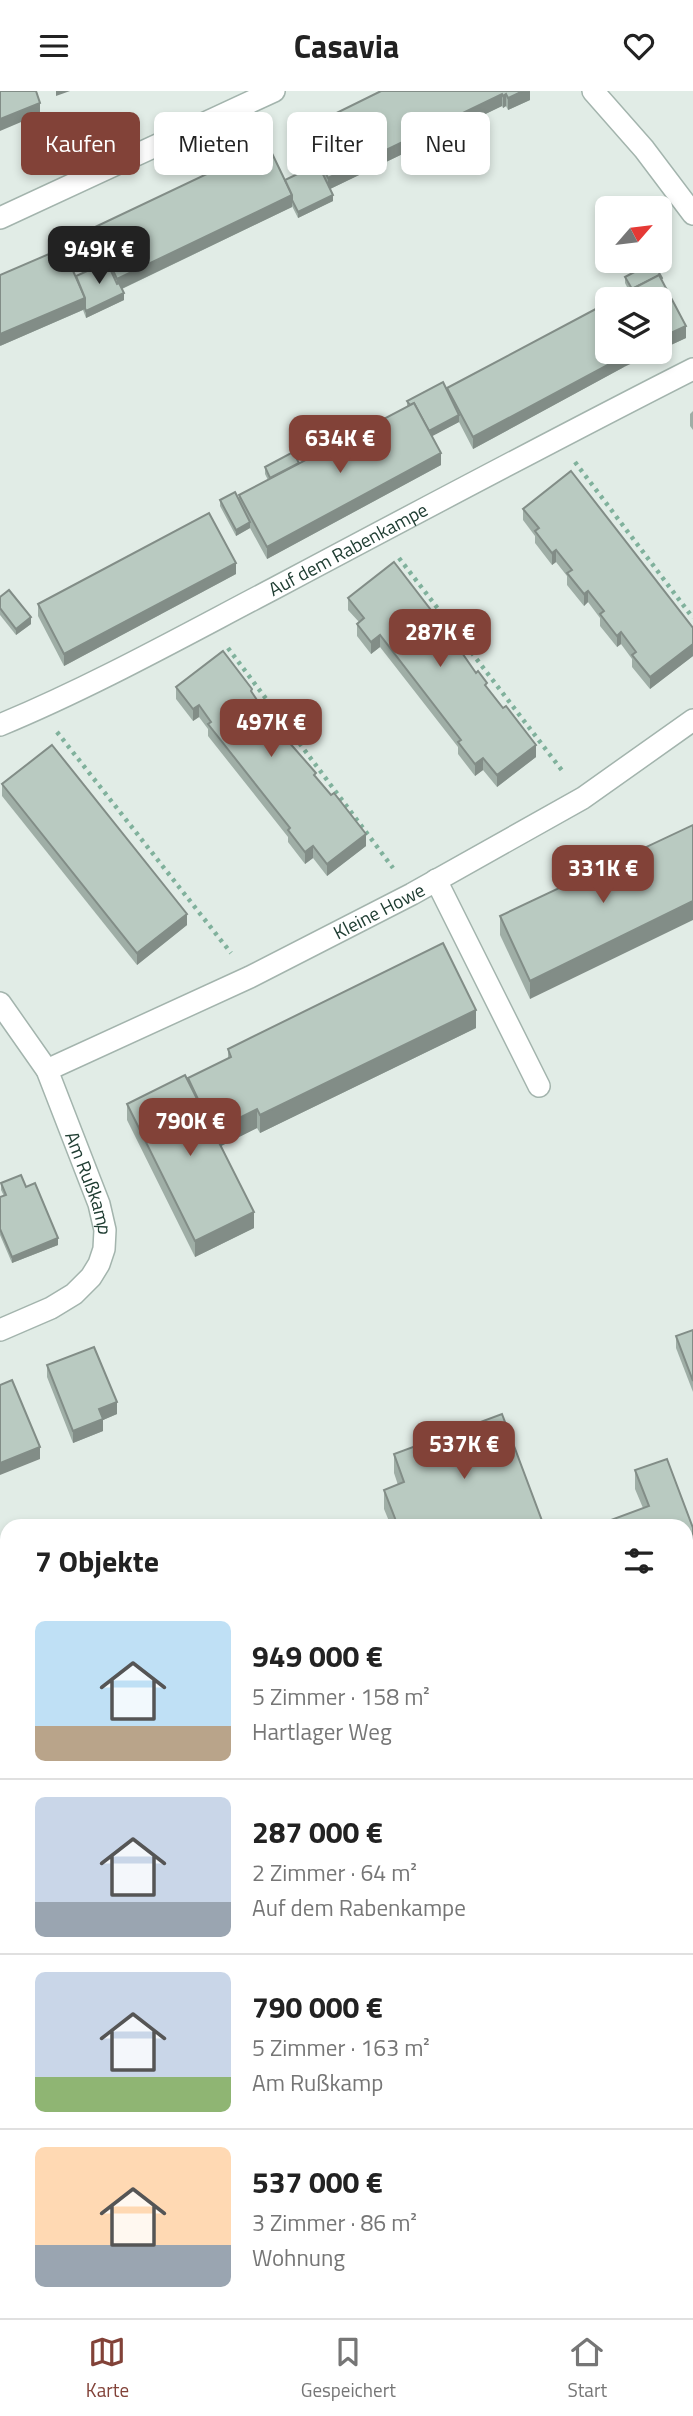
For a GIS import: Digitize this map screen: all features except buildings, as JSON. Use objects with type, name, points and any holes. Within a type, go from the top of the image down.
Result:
[{"type":"street","points":[[0,218],[274,91]]},
{"type":"street","points":[[593,91],[644,149],[693,214]]},
{"type":"street","name":"Auf dem Rabenkampe","points":[[0,726],[39,709],[209,622],[693,369]]},
{"type":"street","name":"Kleine Howe","points":[[47,1070],[250,977],[412,894],[583,798],[693,720]]},
{"type":"street","points":[[436,880],[539,1086]]},
{"type":"street","name":"Am Rußkamp","points":[[0,1003],[47,1070],[99,1204],[105,1230],[104,1249],[91,1277],[74,1294],[51,1308],[0,1330]]},
{"type":"path","points":[[557,438],[693,618]]},
{"type":"path","points":[[379,533],[583,798]]},
{"type":"path","points":[[209,622],[412,894]]},
{"type":"path","points":[[39,709],[250,977]]}]
